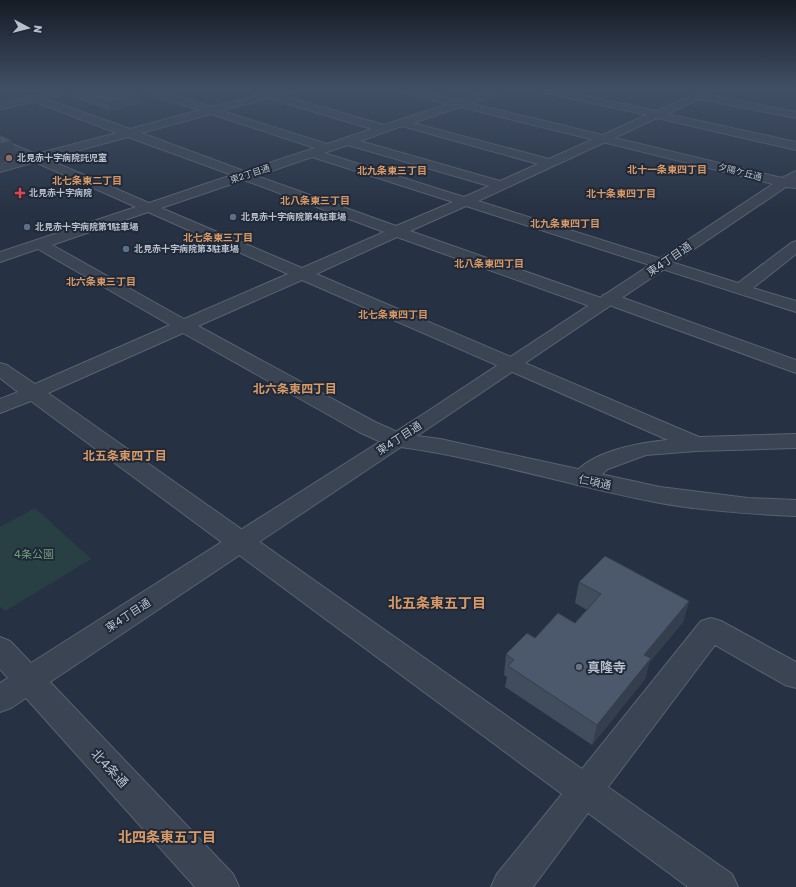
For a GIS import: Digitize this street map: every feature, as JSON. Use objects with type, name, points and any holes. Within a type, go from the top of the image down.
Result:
[{"type":"street","points":[[125,131],[395,231],[796,367]]},
{"type":"street","points":[[0,168],[135,131]]},
{"type":"street","points":[[277,131],[328,148]]},
{"type":"street","name":"東2丁目通","points":[[0,257],[378,131]]},
{"type":"street","points":[[433,131],[549,163]]},
{"type":"street","name":"夕陽ケ丘通","points":[[575,131],[792,181]]},
{"type":"street","points":[[0,406],[395,231],[464,202],[619,131]]},
{"type":"street","points":[[731,131],[796,146]]},
{"type":"street","points":[[349,141],[500,185]]},
{"type":"street","points":[[0,143],[696,444]]},
{"type":"street","points":[[313,153],[661,265],[796,306]]},
{"type":"street","name":"東4丁目通","points":[[0,698],[241,542],[661,265],[792,181]]},
{"type":"street","name":"仁頃通","points":[[40,244],[182,325],[367,427],[396,440],[440,446],[582,479],[660,495],[748,506],[796,508]]},
{"type":"street","points":[[741,289],[796,246]]},
{"type":"street","points":[[0,369],[719,887]]},
{"type":"street","points":[[582,479],[600,464],[643,449],[696,444],[796,441]]},
{"type":"street","points":[[510,887],[584,790],[711,629],[796,676]]},
{"type":"street","name":"北4条通","points":[[0,649],[220,887]]},
{"type":"green space","name":"4条公園","points":[[35,508],[91,559],[5,611],[0,606],[0,527]]},
{"type":"building","points":[[0,135],[12,141],[0,144]]},
{"type":"building","name":"真隆寺","points":[[605,556],[689,601],[644,655],[651,658],[597,725],[508,666],[514,660],[506,654],[527,633],[535,638],[558,613],[575,623],[601,594],[579,582]]},
{"type":"place","name":"北見赤十字病院託児室","points":[[9,158]]},
{"type":"place","name":"北見赤十字病院","points":[[20,193]]},
{"type":"place","name":"北見赤十字病院第4駐車場","points":[[233,217]]},
{"type":"place","name":"北見赤十字病院第1駐車場","points":[[27,227]]},
{"type":"place","name":"北見赤十字病院第3駐車場","points":[[126,249]]},
{"type":"place","name":"真隆寺","points":[[579,667]]},
{"type":"district","name":"北十一条東四丁目","points":[[667,169]]},
{"type":"district","name":"北九条東三丁目","points":[[392,170]]},
{"type":"district","name":"北七条東二丁目","points":[[87,180]]},
{"type":"district","name":"北十条東四丁目","points":[[621,193]]},
{"type":"district","name":"北八条東三丁目","points":[[315,200]]},
{"type":"district","name":"北九条東四丁目","points":[[565,223]]},
{"type":"district","name":"北七条東三丁目","points":[[218,237]]},
{"type":"district","name":"北八条東四丁目","points":[[489,263]]},
{"type":"district","name":"北六条東三丁目","points":[[101,281]]},
{"type":"district","name":"北七条東四丁目","points":[[393,314]]},
{"type":"district","name":"北六条東四丁目","points":[[295,389]]},
{"type":"district","name":"北五条東四丁目","points":[[125,456]]},
{"type":"district","name":"北五条東五丁目","points":[[437,603]]},
{"type":"district","name":"北四条東五丁目","points":[[167,837]]}]
